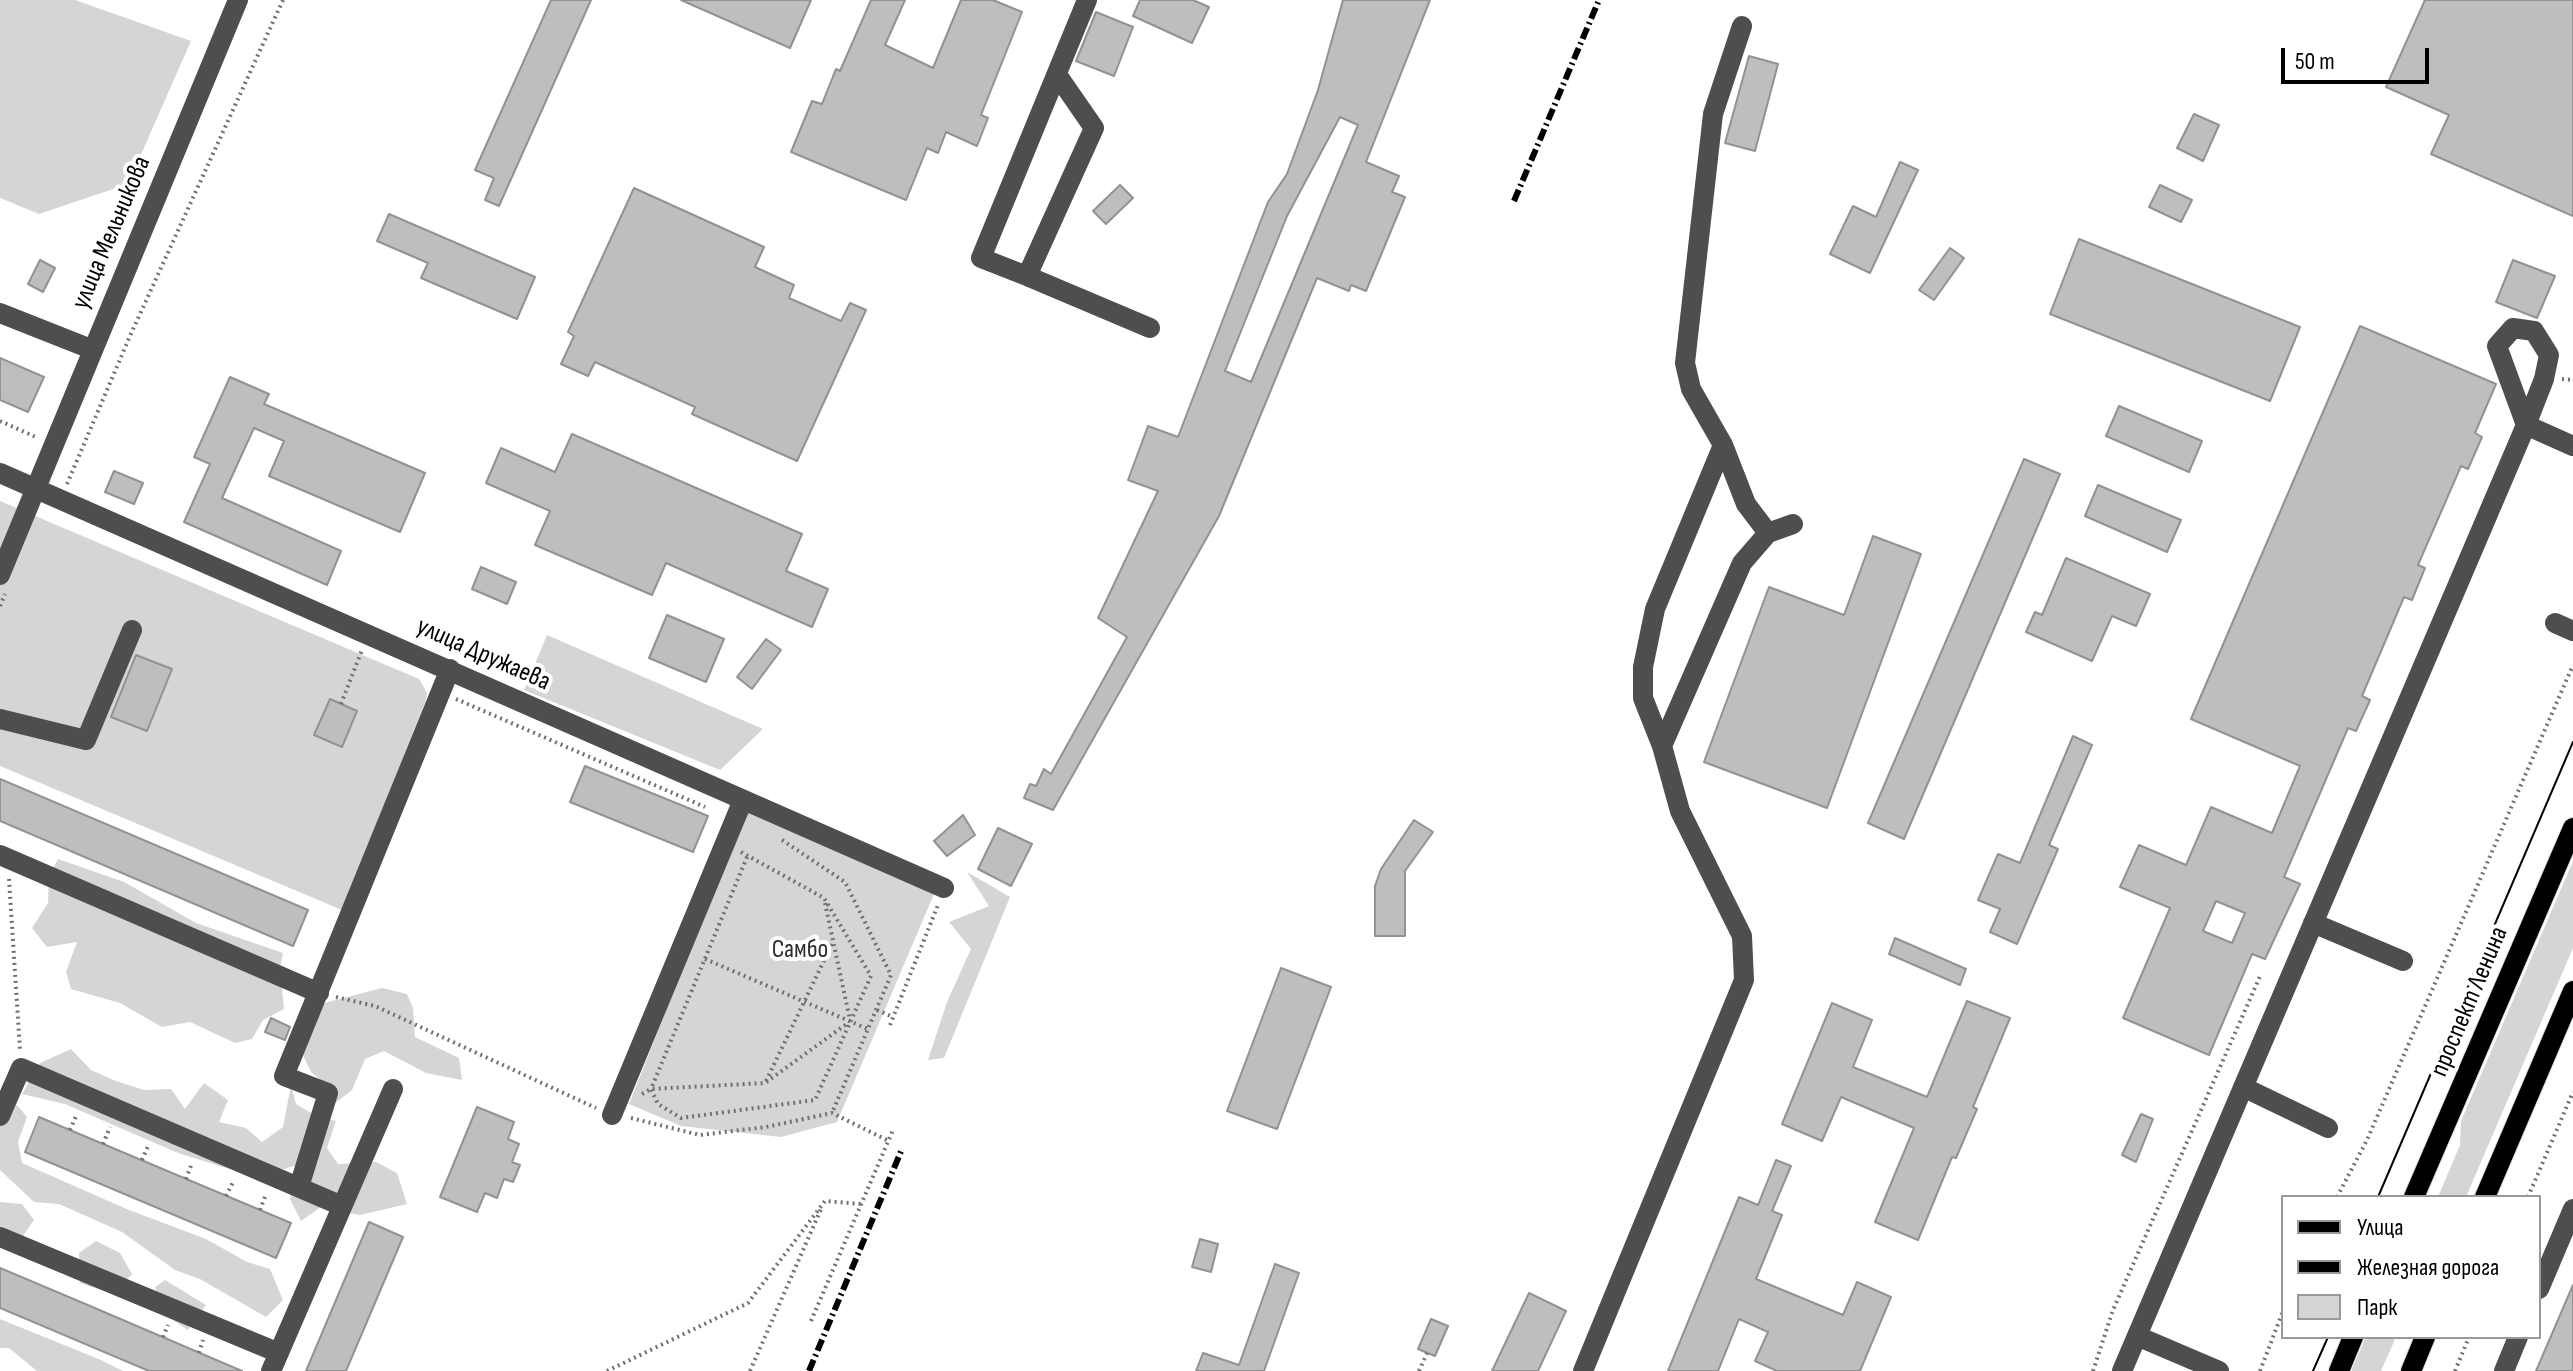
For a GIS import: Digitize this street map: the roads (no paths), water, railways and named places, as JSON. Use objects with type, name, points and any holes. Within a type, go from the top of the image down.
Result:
[{"type":"main road","name":"проспект Ленина","points":[[2415,1195],[2573,828]]},
{"type":"main road","points":[[2486,1195],[2573,991]]},
{"type":"main road","points":[[2339,1371],[2352,1339]]},
{"type":"main road","points":[[2411,1371],[2424,1339]]},
{"type":"street","name":"улица Мельникова","points":[[0,575],[238,0]]},
{"type":"street","points":[[1087,0],[981,258],[1150,328]]},
{"type":"street","points":[[1742,26],[1713,114],[1685,363],[1691,389],[1723,445],[1754,518],[1768,533]]},
{"type":"street","points":[[1027,276],[1094,128],[1058,76]]},
{"type":"street","points":[[0,313],[91,349]]},
{"type":"street","points":[[2122,1371],[2526,425],[2573,446]]},
{"type":"street","points":[[1583,1371],[1744,980],[1742,936],[1680,811],[1662,746],[1643,698],[1643,667],[1655,609],[1723,445]]},
{"type":"street","name":"улица Дружаева","points":[[0,473],[944,888]]},
{"type":"street","points":[[1662,746],[1742,563],[1768,533],[1793,524]]},
{"type":"street","points":[[0,719],[86,740],[132,630]]},
{"type":"street","points":[[299,1187],[328,1093],[284,1076],[450,669]]},
{"type":"street","points":[[612,1115],[743,800]]},
{"type":"street","points":[[4,857],[319,993]]},
{"type":"street","points":[[2313,923],[2403,961]]},
{"type":"street","points":[[0,1116],[21,1068],[342,1206]]},
{"type":"street","points":[[2243,1087],[2328,1128]]},
{"type":"street","points":[[0,1237],[275,1362],[393,1089]]},
{"type":"street","points":[[2541,1284],[2573,1209]]},
{"type":"street","points":[[2137,1336],[2219,1371]]},
{"type":"street","points":[[2504,1371],[2517,1339]]},
{"type":"tram line","points":[[2379,1195],[2573,742]]},
{"type":"tram line","points":[[2313,1371],[2327,1339]]},
{"type":"railway","points":[[1514,201],[1599,0]]},
{"type":"railway","points":[[809,1371],[902,1149]]},
{"type":"park label","name":"Самбо","points":[[800,950]]}]
